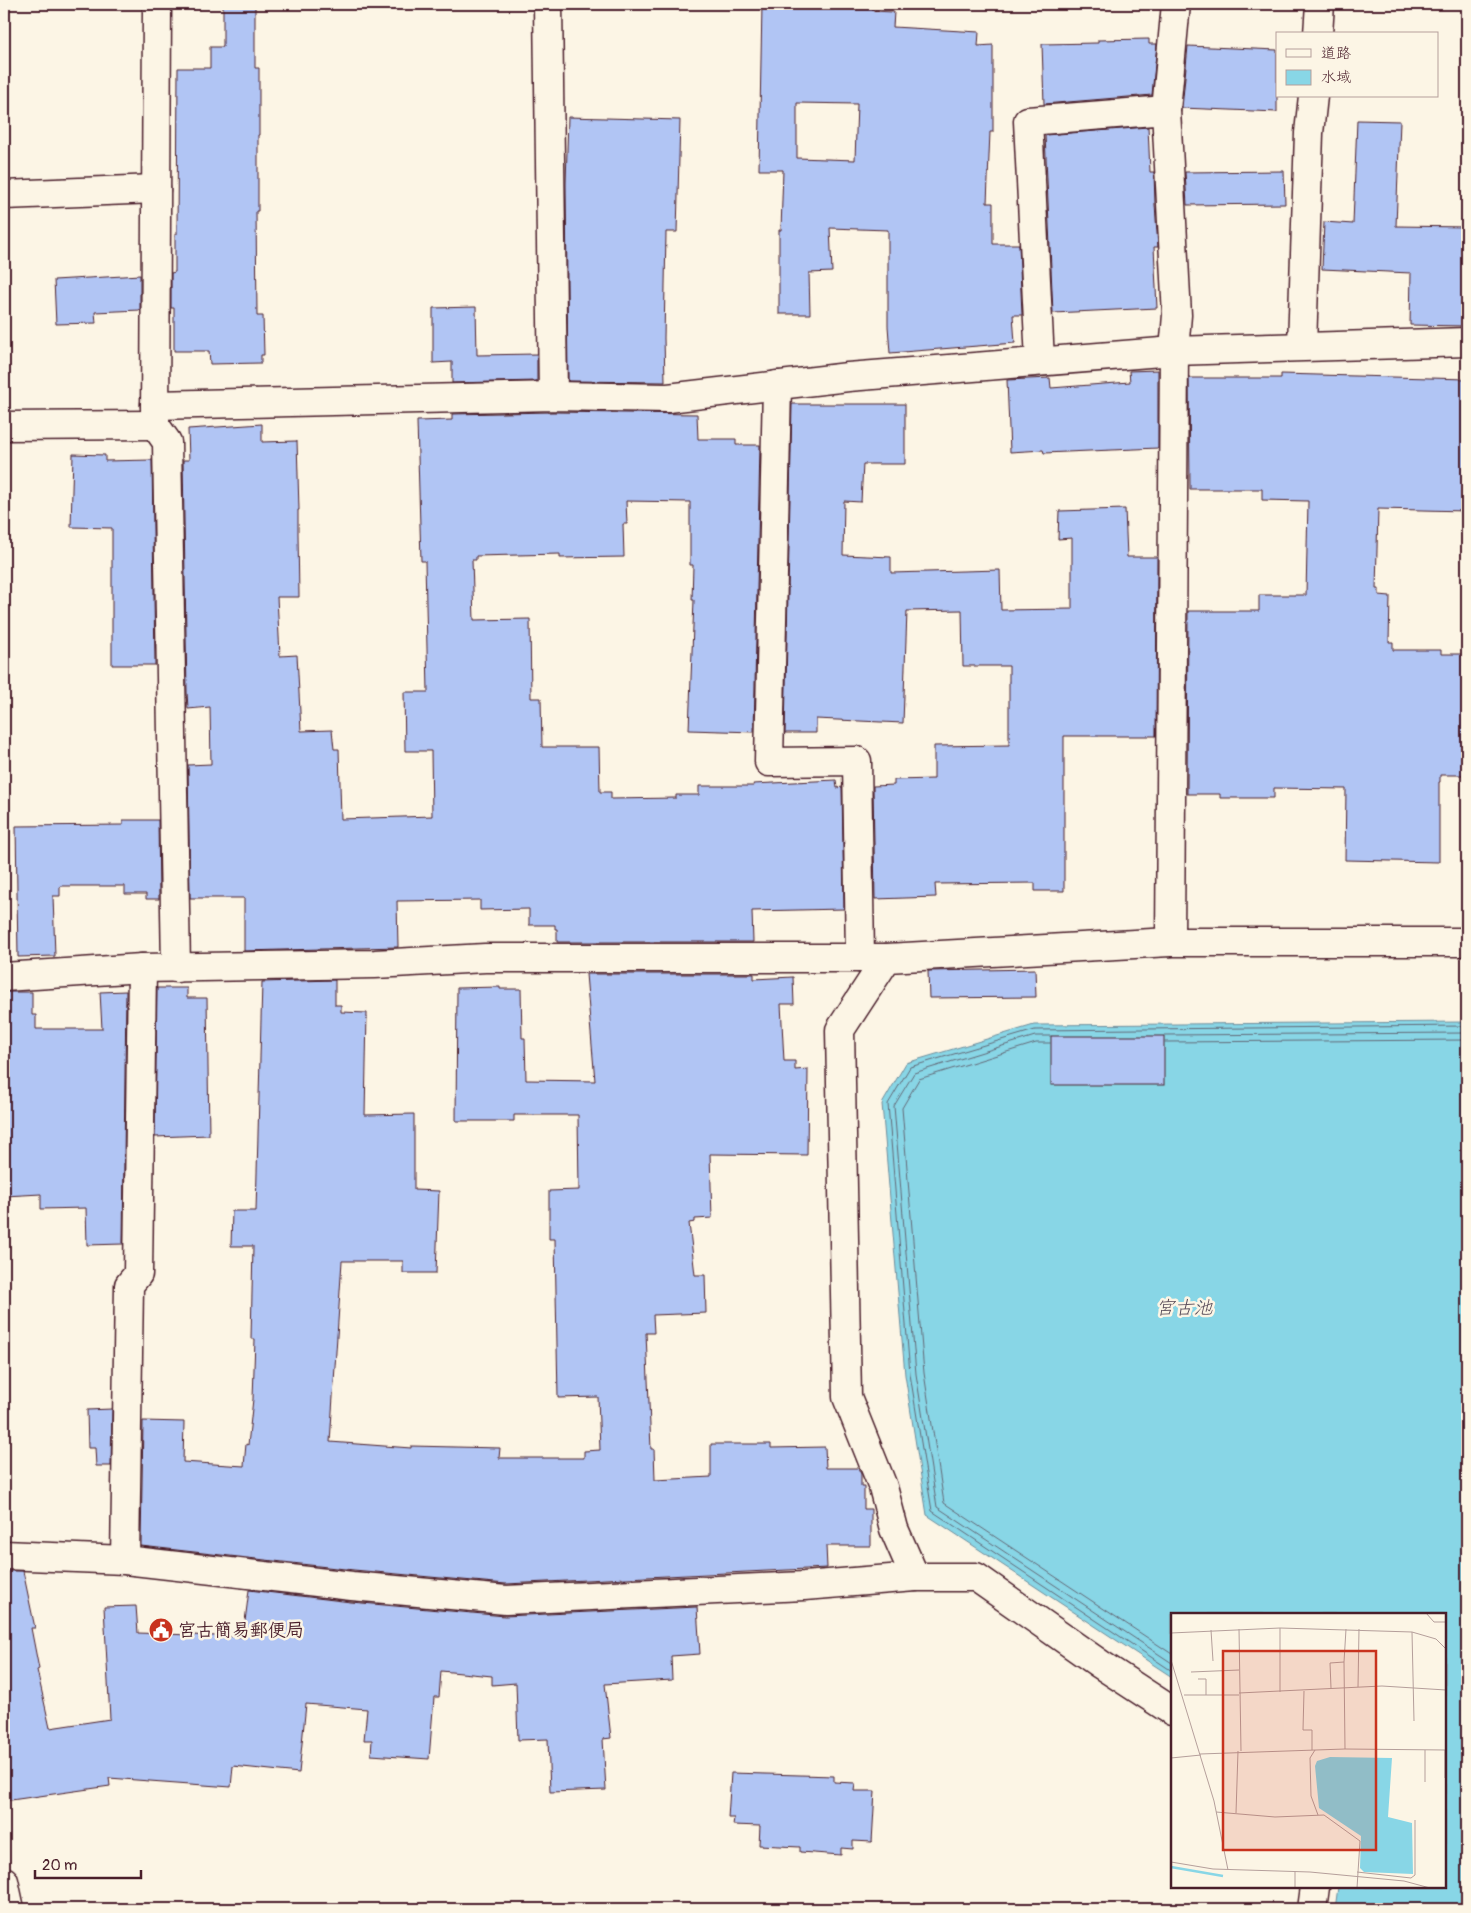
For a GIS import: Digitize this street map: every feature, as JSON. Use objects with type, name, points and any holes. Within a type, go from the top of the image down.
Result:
[{"type":"street","points":[[156,4],[155,415],[168,442],[176,968]]},
{"type":"street","points":[[548,4],[553,396]]},
{"type":"street","points":[[1170,942],[1174,352],[1177,314],[1166,110],[1176,4]]},
{"type":"street","points":[[1318,32],[1320,4]]},
{"type":"street","points":[[1302,346],[1309,133],[1313,98]]},
{"type":"street","points":[[1040,361],[1028,121],[1166,110]]},
{"type":"street","points":[[4,195],[156,189]]},
{"type":"street","points":[[4,426],[155,415],[553,396],[668,398],[848,377],[1040,361],[1302,346],[1467,342]]},
{"type":"street","points":[[777,386],[770,762],[857,761],[860,958]]},
{"type":"street","points":[[4,977],[142,968],[375,964],[485,958],[887,958],[1170,942],[1467,942]]},
{"type":"street","points":[[887,958],[840,1030],[847,1397],[883,1487],[894,1529],[916,1578]]},
{"type":"street","points":[[125,1560],[129,1286],[138,1274],[142,968]]},
{"type":"street","points":[[4,1555],[125,1560],[352,1586],[506,1600],[804,1586],[916,1578],[976,1578],[1100,1664],[1171,1710]]},
{"type":"street","points":[[4,1881],[10,1909]]},
{"type":"street","points":[[1312,1909],[1315,1888]]},
{"type":"water","name":"宮古池","points":[[1467,1022],[1467,1909],[1335,1909],[1338,1888],[1446,1888],[1446,1613],[1171,1613],[1171,1676],[927,1515],[905,1375],[882,1104],[906,1063],[1034,1025]]},
{"type":"building","points":[[223,4],[255,4],[255,68],[259,68],[258,211],[256,211],[257,316],[263,316],[264,355],[261,355],[261,363],[210,364],[209,351],[174,351],[174,308],[171,308],[171,273],[175,272],[175,234],[177,234],[178,68],[210,68],[210,47],[223,47]]},
{"type":"building","points":[[762,4],[873,4],[873,11],[894,12],[893,27],[979,32],[978,46],[993,45],[993,132],[990,132],[987,203],[993,203],[993,244],[1019,244],[1022,315],[1013,315],[1015,343],[890,353],[888,326],[888,230],[830,228],[832,272],[809,273],[810,314],[779,314],[779,230],[781,230],[783,170],[759,170]],"holes":[[[797,103],[857,104],[855,160],[797,158]]]},
{"type":"building","points":[[1149,39],[1149,44],[1157,44],[1152,95],[1044,104],[1042,44],[1098,43],[1098,40]]},
{"type":"building","points":[[1188,46],[1276,50],[1277,112],[1182,108]]},
{"type":"building","points":[[568,117],[680,120],[677,232],[666,232],[665,382],[568,381],[566,184]]},
{"type":"building","points":[[1357,120],[1400,121],[1396,226],[1467,227],[1467,326],[1410,325],[1411,273],[1322,269],[1324,222],[1353,224]]},
{"type":"building","points":[[1148,127],[1150,172],[1154,172],[1158,247],[1154,247],[1157,308],[1053,313],[1045,135]]},
{"type":"building","points":[[1284,171],[1285,204],[1187,205],[1185,172]]},
{"type":"building","points":[[140,275],[140,310],[95,312],[96,323],[56,324],[54,280]]},
{"type":"building","points":[[476,307],[477,355],[537,354],[537,381],[452,383],[452,362],[433,363],[433,308]]},
{"type":"building","points":[[1158,370],[1158,448],[1044,453],[1043,450],[1010,452],[1007,380],[1050,378],[1051,388],[1130,382],[1129,371]]},
{"type":"building","points":[[1281,374],[1467,379],[1467,511],[1378,509],[1376,589],[1379,589],[1379,595],[1390,596],[1389,642],[1393,642],[1393,650],[1441,650],[1441,654],[1467,654],[1467,775],[1440,775],[1439,862],[1345,860],[1346,789],[1274,788],[1274,798],[1220,798],[1220,794],[1187,794],[1188,611],[1259,611],[1259,595],[1306,595],[1308,501],[1262,500],[1262,489],[1190,489],[1189,378],[1281,378]]},
{"type":"building","points":[[792,404],[905,404],[905,464],[863,464],[861,502],[844,501],[843,555],[891,557],[891,573],[1000,570],[1001,610],[1072,609],[1072,538],[1058,539],[1059,511],[1125,509],[1127,557],[1157,557],[1156,736],[1064,736],[1064,891],[1035,891],[1035,883],[935,884],[936,897],[875,899],[873,786],[894,785],[894,780],[934,779],[934,746],[1009,745],[1009,666],[963,666],[962,610],[907,611],[903,723],[816,719],[816,733],[785,733]]},
{"type":"building","points":[[553,412],[697,414],[698,439],[736,439],[736,445],[760,445],[754,732],[689,730],[694,600],[692,600],[693,565],[690,565],[690,502],[626,501],[627,524],[623,524],[624,557],[560,558],[560,554],[476,556],[476,560],[472,560],[474,620],[530,619],[531,698],[541,698],[542,747],[599,747],[600,792],[611,792],[611,799],[676,798],[676,795],[699,795],[699,786],[754,786],[753,784],[836,780],[837,788],[842,787],[844,909],[752,911],[753,942],[557,942],[557,929],[555,929],[555,925],[529,925],[529,909],[480,910],[480,900],[397,901],[398,947],[244,951],[244,898],[190,898],[188,765],[211,764],[210,707],[188,709],[183,460],[189,460],[188,429],[262,424],[262,442],[297,441],[299,597],[277,597],[280,656],[297,655],[301,731],[332,730],[334,749],[339,749],[341,819],[432,816],[431,751],[405,751],[404,692],[428,692],[425,561],[421,561],[417,421],[452,420],[452,414]]},
{"type":"building","points":[[73,454],[105,455],[105,461],[152,460],[155,665],[112,665],[112,528],[71,527]]},
{"type":"building","points":[[123,820],[158,820],[159,899],[146,899],[146,894],[125,894],[125,886],[60,886],[60,896],[53,896],[55,956],[18,957],[16,826],[123,825]]},
{"type":"building","points":[[1035,969],[1036,997],[929,998],[928,971]]},
{"type":"building","points":[[586,974],[754,974],[754,979],[793,977],[794,1004],[781,1004],[784,1061],[795,1061],[795,1070],[808,1069],[807,1155],[710,1154],[712,1218],[695,1219],[695,1222],[689,1223],[695,1275],[705,1275],[706,1313],[653,1315],[654,1333],[646,1333],[651,1449],[654,1449],[655,1480],[711,1477],[711,1444],[771,1444],[771,1448],[825,1447],[826,1468],[858,1468],[861,1474],[861,1486],[864,1486],[864,1509],[871,1509],[871,1546],[826,1546],[827,1568],[506,1584],[354,1570],[141,1546],[143,1421],[184,1422],[183,1462],[244,1466],[253,1399],[255,1339],[251,1339],[253,1246],[231,1246],[232,1211],[256,1211],[262,982],[335,980],[335,1005],[341,1005],[341,1012],[367,1013],[365,1115],[414,1114],[414,1190],[439,1191],[436,1273],[403,1273],[403,1261],[342,1261],[330,1442],[411,1448],[411,1446],[500,1448],[499,1458],[584,1458],[584,1451],[600,1450],[598,1397],[558,1398],[555,1239],[549,1239],[549,1191],[579,1190],[578,1115],[514,1115],[514,1121],[456,1121],[457,988],[500,987],[500,989],[521,989],[522,1038],[525,1038],[526,1080],[595,1081]]},
{"type":"building","points":[[157,988],[187,988],[187,998],[207,998],[209,1135],[155,1137]]},
{"type":"building","points":[[126,991],[123,1244],[87,1245],[86,1208],[41,1209],[41,1194],[5,1196],[4,992],[32,992],[32,1015],[36,1015],[36,1029],[102,1029],[100,992]]},
{"type":"building","points":[[1051,1036],[1164,1036],[1164,1085],[1051,1085]]},
{"type":"building","points":[[112,1409],[111,1466],[96,1466],[95,1448],[88,1448],[87,1410]]},
{"type":"building","points":[[4,1571],[23,1571],[35,1628],[31,1628],[39,1669],[37,1670],[50,1728],[110,1719],[104,1607],[136,1606],[138,1633],[243,1637],[249,1590],[351,1602],[505,1616],[697,1607],[700,1654],[671,1656],[672,1680],[605,1684],[611,1738],[603,1739],[606,1790],[550,1792],[548,1739],[518,1740],[516,1683],[492,1685],[492,1676],[441,1671],[439,1697],[434,1697],[429,1759],[371,1755],[372,1740],[364,1740],[367,1709],[306,1704],[299,1773],[233,1766],[231,1787],[109,1778],[110,1786],[4,1801]]},
{"type":"building","points":[[731,1773],[834,1776],[834,1782],[855,1783],[854,1791],[875,1791],[872,1842],[853,1841],[853,1849],[841,1848],[841,1855],[800,1852],[800,1847],[759,1845],[760,1826],[733,1825],[734,1818],[728,1818]]},
{"type":"place","name":"宮古簡易郵便局","points":[[161,1630]]}]
